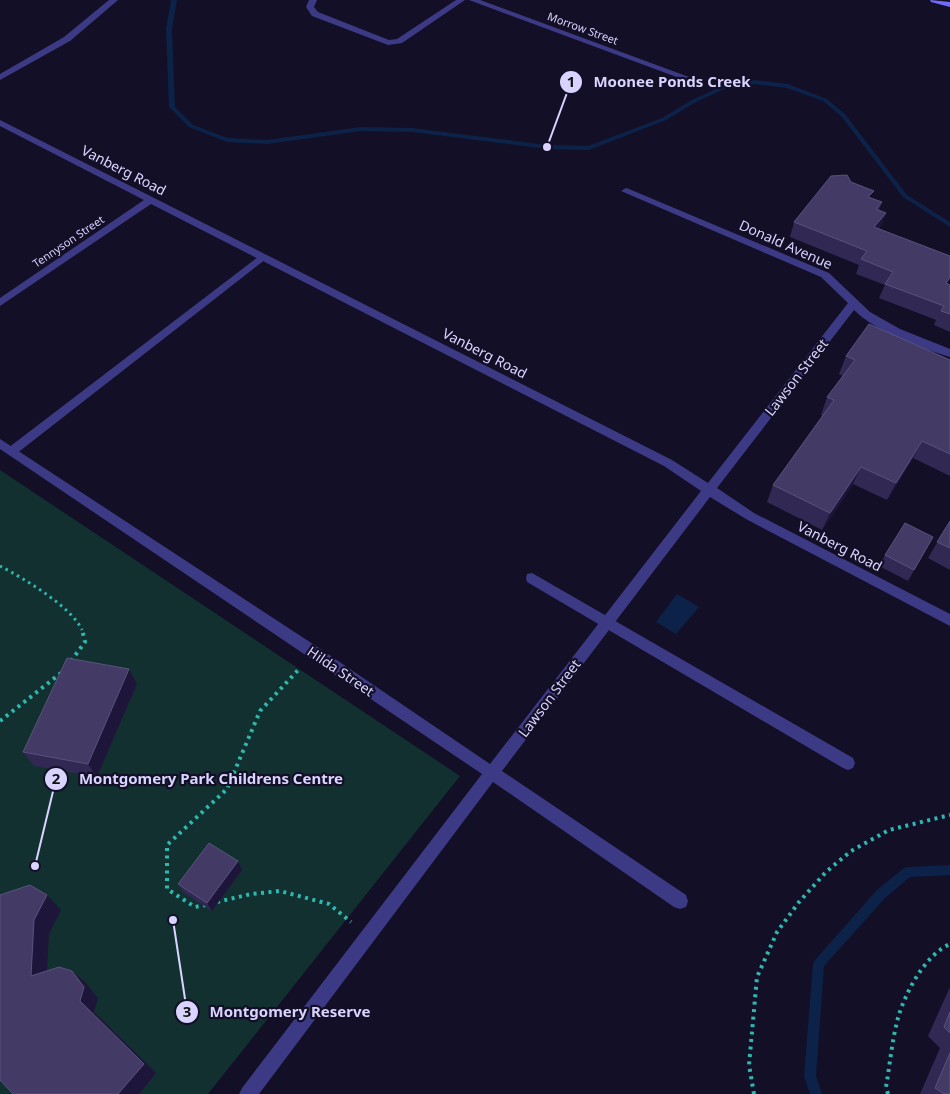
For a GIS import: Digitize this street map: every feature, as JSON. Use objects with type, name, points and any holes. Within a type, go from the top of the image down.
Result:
[{"type":"main road","points":[[934,0],[950,5]]},
{"type":"street","points":[[1,77],[67,39],[114,0]]},
{"type":"street","points":[[313,0],[310,7],[311,11],[382,42],[394,43],[404,39],[461,0]]},
{"type":"street","name":"Morrow Street","points":[[473,0],[685,77]]},
{"type":"street","name":"Vanberg Road","points":[[0,123],[668,463],[750,516],[950,620]]},
{"type":"street","name":"Donald Avenue","points":[[626,191],[825,274],[853,304],[881,323],[950,353]]},
{"type":"street","name":"Tennyson Street","points":[[0,303],[150,200]]},
{"type":"street","points":[[12,451],[262,257]]},
{"type":"street","name":"Lawson Street","points":[[248,1094],[606,622],[853,304]]},
{"type":"street","name":"Hilda Street","points":[[0,443],[314,652],[680,901]]},
{"type":"street","points":[[532,578],[848,763]]},
{"type":"path","points":[[0,566],[57,604],[81,625],[86,642],[69,664]]},
{"type":"path","points":[[314,652],[260,712],[227,789],[167,846],[167,889],[196,907],[251,894],[280,891],[312,898],[328,904],[368,936]]},
{"type":"path","points":[[0,721],[63,671]]},
{"type":"path","points":[[754,1094],[749,1065],[757,977],[777,932],[799,902],[826,872],[851,851],[888,830],[950,816]]},
{"type":"path","points":[[888,1094],[886,1087],[898,1017],[918,972],[943,947],[950,944]]},
{"type":"green space","points":[[0,470],[460,776],[208,1094],[0,1094]]},
{"type":"water","points":[[677,594],[699,607],[676,634],[656,622]]},
{"type":"building","points":[[847,175],[851,182],[874,191],[868,197],[882,202],[876,209],[886,213],[874,227],[950,256],[950,278],[946,283],[950,285],[950,314],[941,311],[944,306],[885,284],[893,272],[861,259],[867,251],[794,222],[831,176]]},
{"type":"building","points":[[869,324],[950,360],[950,454],[922,441],[896,483],[861,467],[830,513],[773,485],[834,400],[827,397],[855,360],[846,356]]},
{"type":"building","points":[[950,521],[950,548],[937,542]]},
{"type":"building","points":[[905,523],[933,537],[914,570],[885,555]]},
{"type":"building","points":[[67,658],[129,669],[88,764],[23,752]]},
{"type":"building","points":[[209,843],[238,861],[207,903],[178,884]]},
{"type":"building","points":[[30,885],[47,895],[34,920],[31,976],[59,967],[72,971],[84,987],[80,1001],[144,1064],[118,1094],[13,1094],[0,1080],[0,895]]},
{"type":"building","points":[[950,1012],[950,1033],[944,1027]]},
{"type":"building","points":[[950,1053],[950,1094],[944,1094],[935,1088]]},
{"type":"waterway","points":[[174,0],[169,29],[172,107],[191,126],[227,140],[267,142],[361,129],[412,130],[547,147],[589,148],[664,119],[694,101],[726,86],[755,82],[788,86],[825,100],[843,115],[905,196],[950,225]]},
{"type":"waterway","points":[[816,1094],[810,1076],[819,964],[881,894],[908,872],[950,870]]},
{"type":"place","name":"Moonee Ponds Creek","points":[[547,147]]},
{"type":"place","name":"Montgomery Park Childrens Centre","points":[[35,866]]},
{"type":"place","name":"Montgomery Reserve","points":[[173,920]]}]
